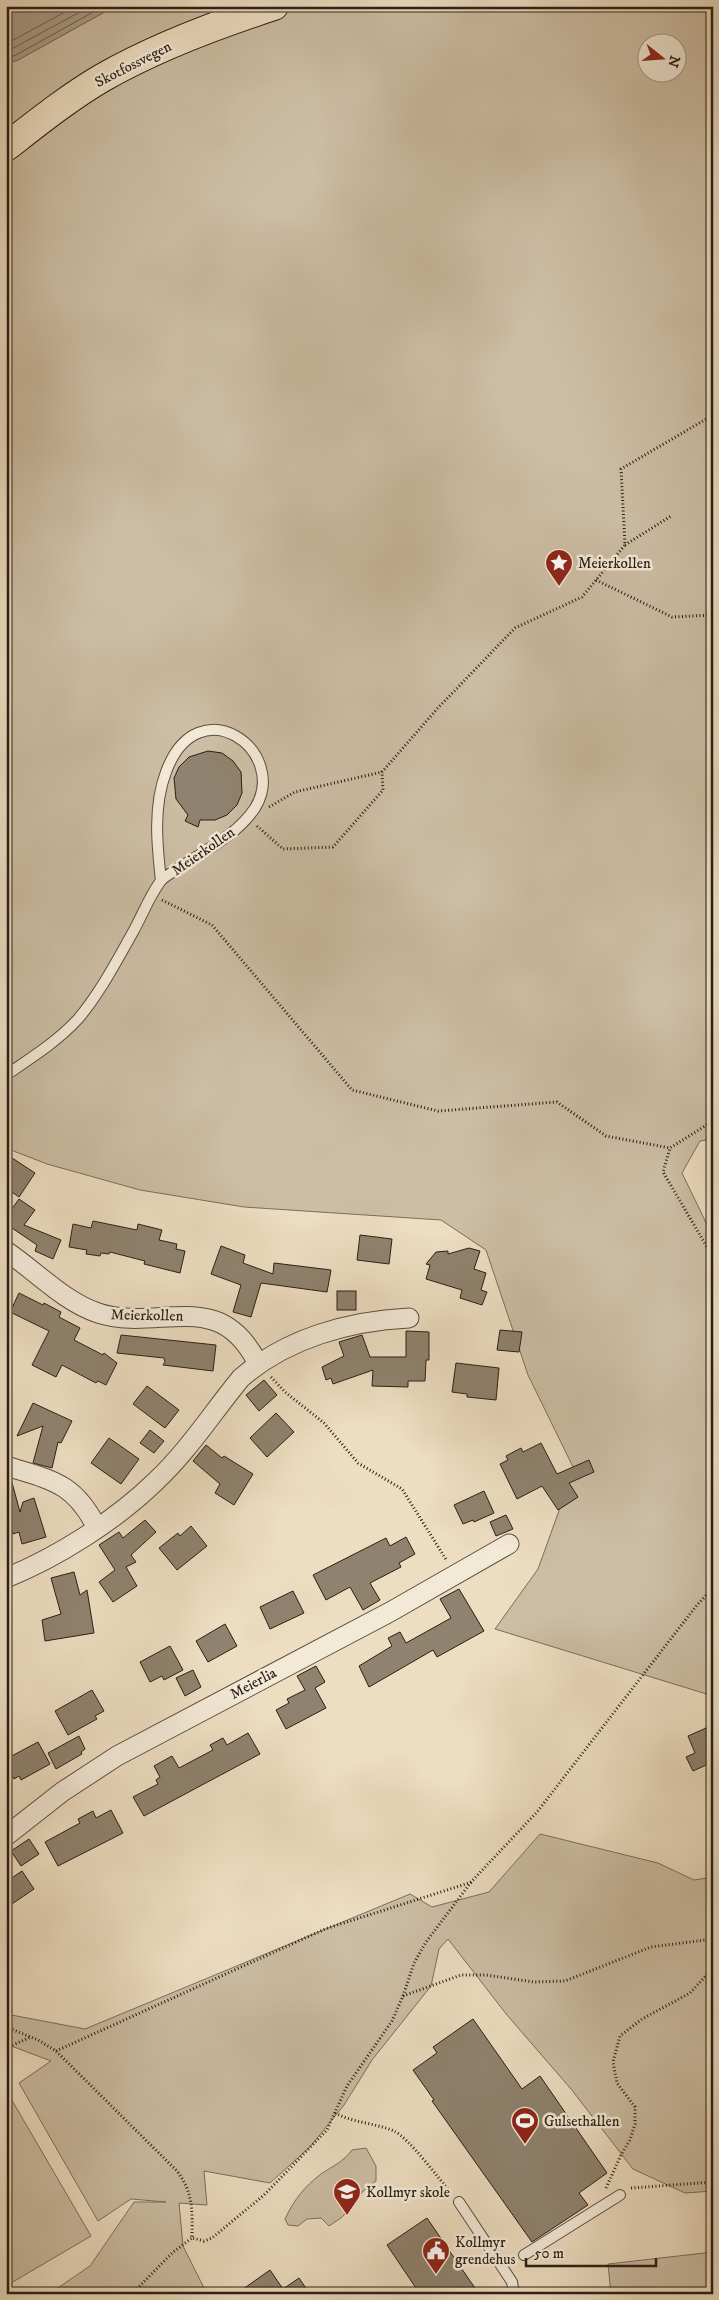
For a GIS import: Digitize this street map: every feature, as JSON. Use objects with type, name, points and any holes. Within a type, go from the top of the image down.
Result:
[{"type":"main road","name":"Skotfossvegen","points":[[6,147],[72,98],[127,64],[222,23],[274,6]]},
{"type":"street","name":"Meierkollen","points":[[6,1251],[63,1294],[98,1313],[130,1318],[184,1315],[214,1321],[244,1341],[258,1364]]},
{"type":"street","points":[[6,1578],[40,1563],[97,1528],[156,1481],[241,1378],[258,1364],[310,1338],[331,1331],[385,1319],[409,1318]]},
{"type":"street","points":[[6,1466],[40,1476],[69,1490],[81,1500],[97,1528]]},
{"type":"street","name":"Meierlia","points":[[6,1836],[62,1792],[117,1756],[390,1612],[509,1544]]},
{"type":"lane","name":"Meierkollen","points":[[6,1075],[60,1036],[78,1018],[107,977],[161,881],[231,834],[245,821],[256,806],[261,791],[262,777],[259,762],[251,748],[238,737],[225,731],[211,729],[199,732],[187,740],[176,752],[166,771],[160,792],[158,826],[161,881]]},
{"type":"lane","points":[[524,2255],[620,2195]]},
{"type":"lane","points":[[459,2202],[512,2282],[514,2294]]},
{"type":"path","points":[[624,545],[621,469],[713,415]]},
{"type":"path","points":[[245,821],[295,792],[382,772],[438,709],[515,628],[582,597],[624,545],[671,516]]},
{"type":"path","points":[[596,580],[672,617],[713,615]]},
{"type":"path","points":[[245,821],[258,827],[284,849],[333,847],[383,790],[382,772]]},
{"type":"path","points":[[153,895],[212,925],[352,1090],[438,1111],[557,1102],[606,1136],[670,1148]]},
{"type":"path","points":[[713,1120],[670,1148],[663,1172],[707,1247],[713,1252]]},
{"type":"path","points":[[258,1364],[285,1392],[324,1422],[358,1463],[402,1489],[454,1575]]},
{"type":"path","points":[[192,2238],[204,2241],[212,2238],[264,2195],[316,2143],[335,2114],[347,2086],[392,2021],[403,1996],[414,1962],[426,1942],[472,1881],[538,1812],[691,1613],[713,1588]]},
{"type":"path","points":[[56,2051],[325,1929],[472,1881]]},
{"type":"path","points":[[403,1996],[461,1976],[486,1975],[534,1982],[565,1981],[651,1947],[713,1939]]},
{"type":"path","points":[[597,2209],[621,2155],[630,2140],[635,2124],[635,2107],[617,2083],[612,2062],[620,2036],[642,2019],[690,1993],[713,1968]]},
{"type":"path","points":[[6,2027],[32,2037],[56,2051],[92,2084],[185,2181],[192,2200],[192,2238]]},
{"type":"path","points":[[6,2048],[32,2037]]},
{"type":"path","points":[[335,2114],[348,2120],[380,2127],[400,2135],[459,2202]]},
{"type":"path","points":[[620,2195],[630,2188],[713,2182]]},
{"type":"path","points":[[132,2294],[172,2253],[192,2238]]},
{"type":"shaded area","points":[[121,6],[713,6],[713,1139],[700,1141],[682,1173],[713,1237],[713,1696],[495,1629],[538,1569],[574,1469],[528,1375],[486,1250],[441,1220],[244,1207],[140,1190],[47,1164],[6,1148],[6,270],[11,254],[6,239],[6,64],[18,60],[110,9]]},
{"type":"shaded area","points":[[540,1834],[658,1863],[694,1880],[713,1877],[713,2191],[685,2193],[633,2169],[571,2089],[507,2015],[448,1939],[439,1949],[431,1986],[372,2060],[344,2105],[310,2147],[270,2183],[204,2171],[207,2205],[179,2203],[183,2246],[207,2294],[49,2294],[90,2266],[134,2202],[166,2202],[131,2199],[98,2221],[19,2083],[51,2061],[6,2044],[6,2014],[85,2029],[410,1894],[432,1907],[489,1892]]},
{"type":"shaded area","points":[[6,2090],[91,2236],[6,2286]]},
{"type":"shaded area","points":[[366,2148],[376,2166],[376,2181],[362,2192],[356,2203],[341,2218],[329,2226],[321,2218],[307,2219],[298,2226],[288,2225],[285,2219],[288,2212],[309,2184],[341,2161],[352,2150]]},
{"type":"shaded area","points":[[713,2252],[713,2294],[611,2294],[608,2264]]},
{"type":"water","points":[[6,6],[121,6],[110,9],[18,60],[6,64]]},
{"type":"building","points":[[208,751],[222,753],[233,761],[241,772],[242,793],[237,805],[227,815],[215,820],[200,820],[198,827],[185,821],[188,815],[176,799],[174,778],[179,767],[189,757]]},
{"type":"building","points":[[6,1154],[35,1173],[19,1197],[6,1188]]},
{"type":"building","points":[[19,1199],[35,1210],[24,1225],[61,1240],[53,1259],[35,1251],[37,1245],[6,1224],[6,1217]]},
{"type":"building","points":[[93,1221],[137,1230],[138,1224],[162,1230],[159,1240],[177,1244],[176,1249],[185,1251],[180,1273],[144,1264],[145,1261],[110,1252],[109,1254],[101,1253],[100,1256],[86,1254],[87,1250],[69,1247],[73,1224],[91,1228]]},
{"type":"building","points":[[360,1235],[392,1239],[389,1264],[357,1260]]},
{"type":"building","points":[[221,1246],[245,1255],[243,1263],[273,1274],[274,1263],[331,1270],[327,1292],[261,1283],[251,1317],[233,1312],[241,1285],[211,1274]]},
{"type":"building","points":[[469,1248],[480,1251],[474,1269],[486,1273],[481,1290],[487,1292],[482,1305],[460,1298],[462,1290],[426,1279],[430,1265],[426,1264],[436,1252],[448,1251],[448,1254]]},
{"type":"building","points":[[337,1291],[356,1291],[356,1310],[337,1310]]},
{"type":"building","points":[[19,1293],[61,1312],[59,1317],[80,1328],[74,1340],[103,1355],[104,1353],[117,1363],[106,1385],[98,1381],[96,1383],[62,1365],[56,1377],[32,1365],[49,1331],[10,1312]]},
{"type":"building","points":[[500,1330],[522,1332],[519,1352],[497,1350]]},
{"type":"building","points":[[406,1331],[429,1332],[429,1360],[426,1360],[425,1381],[408,1381],[408,1387],[372,1386],[373,1370],[333,1384],[331,1378],[326,1380],[322,1367],[344,1356],[339,1342],[362,1335],[370,1357],[406,1357]]},
{"type":"building","points":[[121,1335],[216,1345],[213,1371],[163,1365],[165,1362],[164,1358],[117,1353]]},
{"type":"building","points":[[456,1363],[499,1368],[496,1400],[467,1397],[467,1394],[452,1392]]},
{"type":"building","points":[[264,1380],[277,1395],[259,1411],[246,1395]]},
{"type":"building","points":[[147,1386],[179,1410],[165,1428],[133,1404]]},
{"type":"building","points":[[33,1403],[72,1421],[61,1443],[58,1442],[52,1468],[33,1463],[43,1426],[17,1436]]},
{"type":"building","points":[[276,1413],[294,1432],[267,1457],[250,1438]]},
{"type":"building","points":[[150,1430],[164,1441],[154,1453],[140,1443]]},
{"type":"building","points":[[109,1438],[139,1459],[121,1484],[91,1463]]},
{"type":"building","points":[[541,1443],[557,1474],[589,1460],[594,1472],[569,1483],[578,1497],[558,1510],[542,1486],[517,1499],[500,1464],[508,1460],[506,1456],[521,1448],[523,1452]]},
{"type":"building","points":[[206,1445],[222,1458],[224,1456],[253,1474],[234,1505],[215,1493],[220,1484],[193,1461]]},
{"type":"building","points":[[6,1478],[11,1479],[20,1512],[23,1502],[34,1498],[46,1537],[22,1544],[19,1532],[13,1534],[6,1513]]},
{"type":"building","points":[[484,1491],[494,1513],[474,1522],[473,1520],[463,1524],[454,1505]]},
{"type":"building","points":[[506,1515],[513,1529],[496,1536],[490,1522]]},
{"type":"building","points":[[145,1520],[156,1532],[131,1555],[136,1562],[126,1567],[137,1586],[113,1602],[99,1582],[115,1570],[99,1545],[119,1532],[123,1538]]},
{"type":"building","points":[[191,1526],[207,1546],[177,1570],[159,1548],[178,1533],[180,1536]]},
{"type":"building","points":[[406,1537],[415,1554],[399,1563],[401,1567],[370,1583],[380,1600],[363,1610],[350,1587],[326,1600],[313,1575],[386,1538],[390,1546]]},
{"type":"building","points":[[74,1572],[80,1595],[87,1590],[94,1633],[45,1641],[42,1620],[61,1614],[51,1578]]},
{"type":"building","points":[[459,1589],[484,1631],[437,1657],[433,1650],[369,1687],[359,1666],[392,1646],[388,1638],[400,1632],[406,1643],[451,1618],[440,1599]]},
{"type":"building","points":[[293,1591],[304,1613],[270,1629],[260,1607]]},
{"type":"building","points":[[225,1624],[237,1646],[208,1662],[196,1641]]},
{"type":"building","points":[[170,1646],[183,1670],[164,1680],[162,1676],[150,1682],[140,1662]]},
{"type":"building","points":[[316,1666],[325,1682],[315,1688],[326,1708],[286,1729],[276,1710],[289,1703],[287,1699],[305,1690],[297,1676]]},
{"type":"building","points":[[193,1670],[201,1687],[185,1696],[176,1678]]},
{"type":"building","points":[[92,1690],[104,1711],[95,1716],[97,1719],[68,1735],[55,1711]]},
{"type":"building","points":[[713,1725],[713,1762],[693,1771],[686,1757],[695,1753],[688,1736]]},
{"type":"building","points":[[248,1733],[260,1754],[144,1816],[133,1797],[158,1784],[156,1780],[160,1777],[154,1766],[172,1756],[179,1768],[213,1750],[210,1745],[223,1738],[227,1745]]},
{"type":"building","points":[[79,1736],[85,1749],[81,1752],[82,1754],[56,1769],[48,1753]]},
{"type":"building","points":[[38,1742],[50,1764],[21,1780],[19,1776],[14,1779],[6,1764],[6,1759]]},
{"type":"building","points":[[111,1810],[123,1833],[58,1866],[45,1842],[80,1823],[78,1819],[93,1811],[96,1818]]},
{"type":"building","points":[[29,1839],[39,1854],[21,1866],[11,1851]]},
{"type":"building","points":[[22,1871],[34,1889],[6,1908],[6,1882]]},
{"type":"building","name":"Gulsethallen","points":[[473,2019],[522,2089],[540,2076],[607,2173],[579,2193],[588,2205],[532,2242],[432,2101],[434,2100],[413,2070],[437,2053],[433,2047]]},
{"type":"building","points":[[427,2218],[479,2294],[420,2294],[387,2245]]},
{"type":"building","points":[[270,2270],[283,2289],[299,2278],[310,2294],[236,2294]]},
{"type":"place","name":"Meierkollen","points":[[559,587]]},
{"type":"place","name":"Gulsethallen","points":[[525,2145]]},
{"type":"place","name":"Kollmyr skole","points":[[347,2216]]},
{"type":"place","name":"Kollmyr grendehus","points":[[436,2275]]}]
